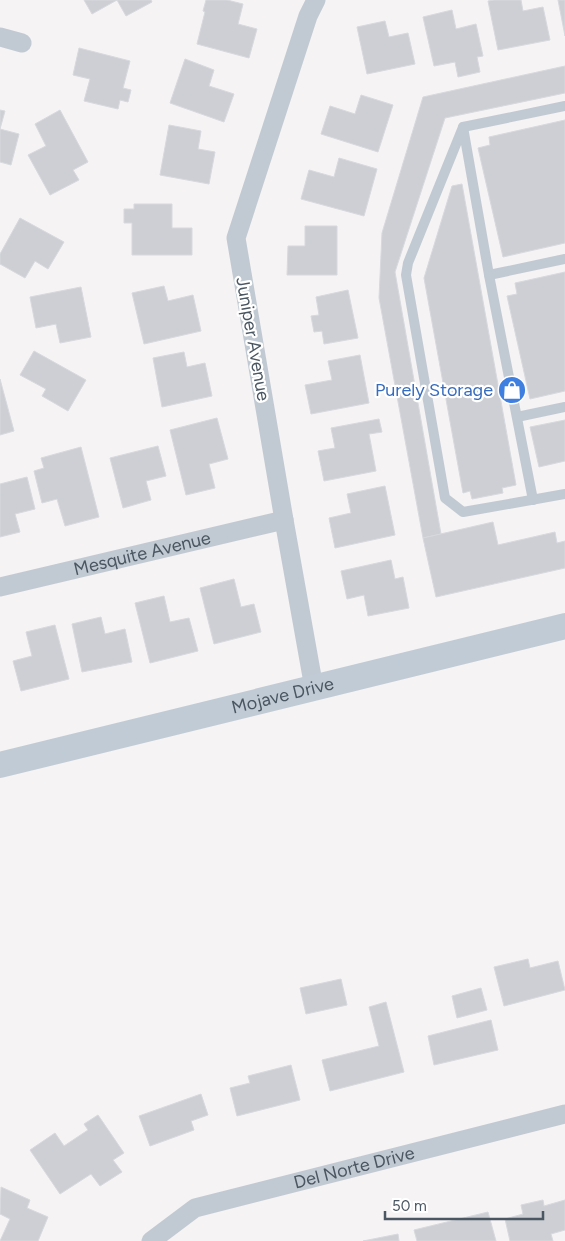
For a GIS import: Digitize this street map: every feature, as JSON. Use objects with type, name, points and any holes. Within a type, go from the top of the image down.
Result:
[{"type":"main road","name":"Mojave Drive","points":[[0,765],[565,626]]},
{"type":"street","name":"Juniper Avenue","points":[[314,688],[236,238],[308,16],[316,0]]},
{"type":"street","points":[[0,37],[22,43]]},
{"type":"street","name":"Mesquite Avenue","points":[[0,587],[284,520]]},
{"type":"street","name":"Del Norte Drive","points":[[151,1241],[195,1208],[565,1114]]},
{"type":"lane","points":[[463,127],[565,106]]},
{"type":"lane","points":[[463,127],[489,275],[533,500]]},
{"type":"lane","points":[[463,127],[408,263],[406,274],[445,498],[463,512],[565,494]]},
{"type":"lane","points":[[489,275],[565,259]]},
{"type":"lane","points":[[516,417],[565,407]]},
{"type":"building","points":[[84,0],[117,0],[92,14]]},
{"type":"building","points":[[117,0],[151,0],[152,2],[126,16]]},
{"type":"building","points":[[206,0],[227,0],[243,4],[238,24],[257,29],[249,58],[197,44]]},
{"type":"building","points":[[521,0],[523,11],[543,7],[550,40],[498,50],[488,1]]},
{"type":"building","points":[[558,0],[565,0],[565,36]]},
{"type":"building","points":[[452,10],[456,29],[476,24],[483,56],[477,57],[480,72],[458,77],[455,62],[434,66],[423,17]]},
{"type":"building","points":[[385,21],[389,37],[408,33],[415,64],[367,74],[357,27]]},
{"type":"building","points":[[79,48],[130,61],[123,88],[131,90],[128,102],[120,100],[118,109],[84,101],[90,79],[73,75]]},
{"type":"building","points":[[185,59],[214,70],[209,86],[234,94],[224,122],[170,103]]},
{"type":"building","points":[[565,66],[565,93],[445,118],[395,272],[441,534],[423,538],[379,298],[382,233],[423,97]]},
{"type":"building","points":[[361,95],[393,105],[378,152],[321,134],[330,106],[355,114]]},
{"type":"building","points":[[0,110],[5,111],[0,129]]},
{"type":"building","points":[[60,110],[88,162],[73,170],[79,180],[50,195],[28,155],[46,146],[35,124]]},
{"type":"building","points":[[565,120],[565,243],[503,257],[478,148],[490,145],[489,137]]},
{"type":"building","points":[[169,125],[201,131],[198,149],[215,152],[209,184],[160,175]]},
{"type":"building","points":[[0,129],[19,134],[11,165],[0,162]]},
{"type":"building","points":[[339,158],[377,169],[364,216],[301,199],[309,170],[334,177]]},
{"type":"building","points":[[462,184],[516,485],[502,488],[503,493],[472,499],[470,491],[463,493],[424,278],[452,186]]},
{"type":"building","points":[[134,204],[172,204],[172,228],[192,228],[192,255],[132,255],[132,223],[124,223],[124,209],[134,209]]},
{"type":"building","points":[[20,218],[64,242],[48,269],[35,261],[25,278],[0,264],[0,254]]},
{"type":"building","points":[[305,226],[337,226],[337,275],[287,275],[288,246],[305,246]]},
{"type":"building","points":[[565,272],[565,391],[530,399],[507,296],[517,294],[515,283]]},
{"type":"building","points":[[164,286],[168,301],[193,295],[201,331],[144,344],[132,293]]},
{"type":"building","points":[[81,287],[91,337],[60,343],[56,324],[36,328],[30,297]]},
{"type":"building","points":[[348,290],[358,338],[324,344],[322,331],[314,332],[311,316],[319,315],[316,297]]},
{"type":"building","points":[[34,351],[86,380],[68,411],[42,396],[46,389],[20,375]]},
{"type":"building","points":[[184,352],[187,367],[205,363],[212,396],[162,407],[153,358]]},
{"type":"building","points":[[360,355],[369,403],[311,414],[305,385],[332,380],[328,361]]},
{"type":"building","points":[[0,379],[14,431],[0,435]]},
{"type":"building","points":[[217,418],[228,459],[209,464],[215,488],[186,495],[170,430]]},
{"type":"building","points":[[379,419],[382,432],[369,434],[376,471],[324,481],[318,451],[335,448],[331,428]]},
{"type":"building","points":[[565,420],[565,461],[539,467],[530,427]]},
{"type":"building","points":[[158,446],[166,476],[146,481],[151,500],[123,508],[110,458]]},
{"type":"building","points":[[81,447],[99,517],[65,526],[57,499],[42,503],[34,471],[44,468],[41,458]]},
{"type":"building","points":[[27,477],[35,509],[15,514],[20,532],[0,537],[0,484]]},
{"type":"building","points":[[385,486],[395,535],[335,548],[329,518],[351,513],[347,494]]},
{"type":"building","points":[[493,522],[498,545],[555,532],[557,543],[565,541],[565,568],[436,597],[423,538]]},
{"type":"building","points":[[391,560],[395,579],[403,577],[409,608],[368,616],[364,595],[347,599],[341,571]]},
{"type":"building","points":[[234,579],[241,607],[254,604],[261,632],[214,644],[200,588]]},
{"type":"building","points":[[164,596],[170,622],[189,618],[198,651],[150,663],[135,603]]},
{"type":"building","points":[[101,617],[105,634],[125,629],[132,662],[82,672],[72,624]]},
{"type":"building","points":[[55,625],[69,679],[21,691],[13,661],[32,656],[26,632]]},
{"type":"building","points":[[528,959],[530,968],[558,961],[565,990],[504,1006],[494,967]]},
{"type":"building","points":[[341,979],[347,1005],[306,1014],[300,988]]},
{"type":"building","points":[[481,988],[487,1010],[457,1018],[452,996]]},
{"type":"building","points":[[386,1002],[404,1072],[330,1091],[322,1060],[379,1046],[369,1007]]},
{"type":"building","points":[[491,1020],[498,1050],[434,1065],[428,1036]]},
{"type":"building","points":[[291,1065],[300,1100],[237,1116],[230,1088],[250,1083],[248,1076]]},
{"type":"building","points":[[201,1094],[208,1115],[191,1121],[194,1130],[150,1146],[139,1116]]},
{"type":"building","points":[[98,1115],[124,1153],[113,1160],[122,1172],[100,1186],[91,1174],[60,1194],[30,1150],[55,1133],[64,1146],[88,1130],[84,1124]]},
{"type":"building","points":[[1,1187],[30,1200],[27,1208],[48,1217],[38,1241],[0,1241],[10,1219],[0,1214]]},
{"type":"building","points":[[543,1200],[544,1206],[565,1200],[565,1230],[551,1234],[553,1241],[510,1241],[505,1219],[523,1214],[521,1205]]},
{"type":"building","points":[[488,1212],[496,1241],[417,1241],[414,1230]]},
{"type":"building","points":[[398,1234],[399,1241],[363,1241]]},
{"type":"place","name":"Purely Storage","points":[[512,390]]}]
